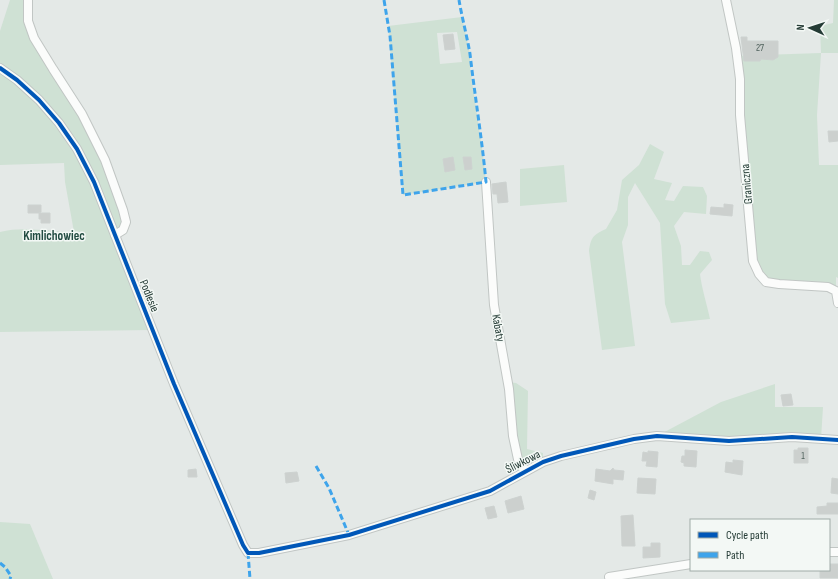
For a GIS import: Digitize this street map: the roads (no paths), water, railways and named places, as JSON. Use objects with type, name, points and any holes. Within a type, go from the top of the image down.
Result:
[{"type":"street","points":[[28,0],[28,21],[34,38],[82,114],[106,160],[126,222],[123,230],[115,235]]},
{"type":"street","name":"Graniczna","points":[[726,0],[736,48],[740,78],[740,116],[753,261],[759,274],[766,282],[828,287],[836,291],[838,303]]},
{"type":"street","name":"Podlesie","points":[[3,70],[39,100],[59,123],[77,149],[94,182],[174,384],[243,545],[248,553]]},
{"type":"street","name":"Kabaty","points":[[486,182],[494,305],[509,390],[513,436],[519,464],[526,471]]},
{"type":"street","name":"Śliwkowa","points":[[248,553],[259,553],[349,535],[490,491],[543,462],[560,456],[634,439],[657,436],[729,441],[792,437],[838,440]]},
{"type":"street","points":[[608,577],[690,564]]},
{"type":"district","name":"Kimlichowiec","points":[[54,236]]}]
